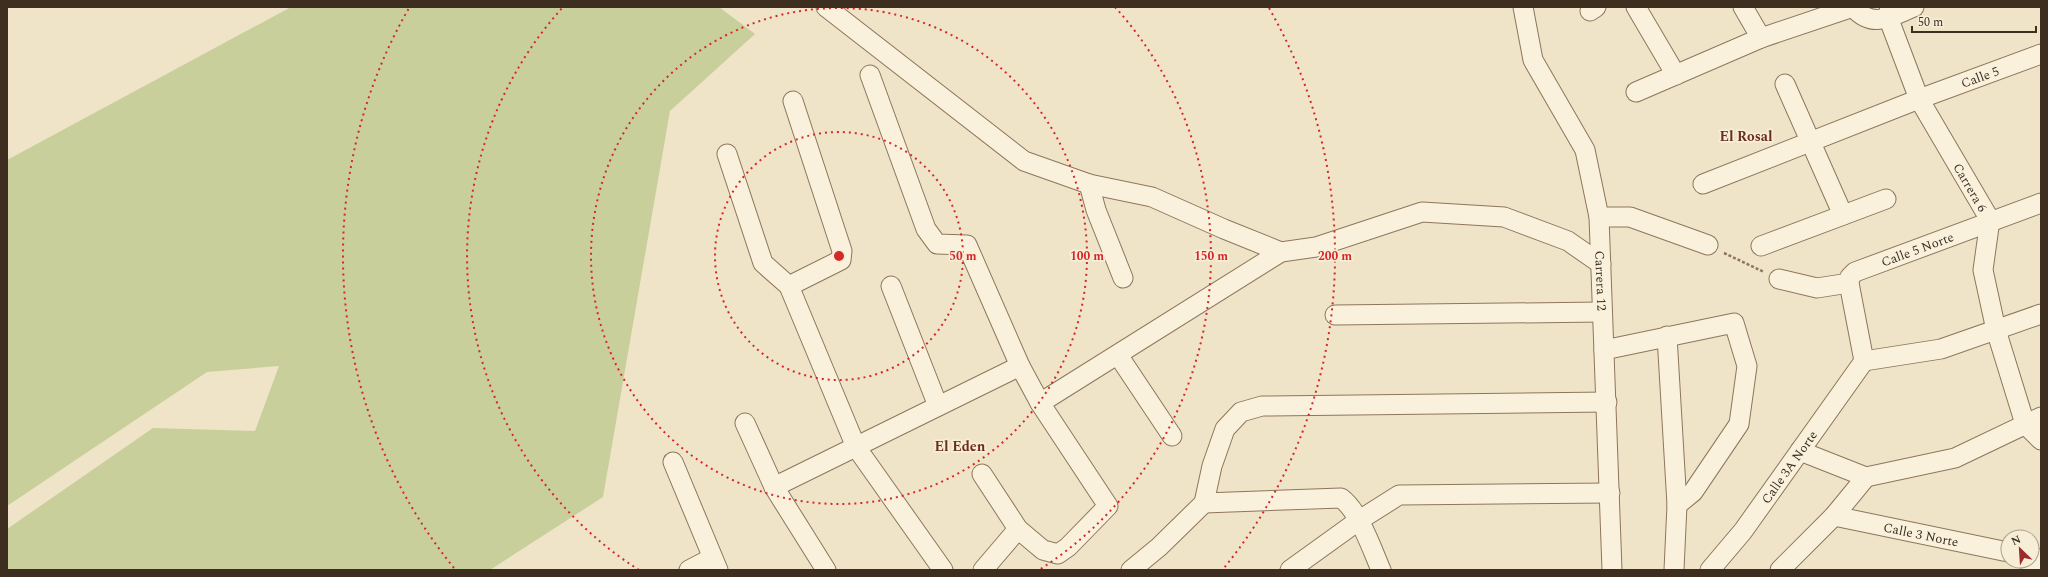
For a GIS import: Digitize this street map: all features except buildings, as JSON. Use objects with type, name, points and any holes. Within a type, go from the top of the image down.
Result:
[{"type":"street","points":[[826,7],[1024,161],[1089,184],[1152,197],[1281,252]]},
{"type":"street","name":"Carrera 12","points":[[1522,7],[1533,60],[1585,150],[1599,217],[1612,570]]},
{"type":"street","points":[[1636,7],[1676,75]]},
{"type":"street","points":[[1743,7],[1761,38]]},
{"type":"street","points":[[1636,92],[1761,38],[1853,7],[1861,16],[1870,20],[1889,12],[1914,7]]},
{"type":"street","name":"Carrera 6","points":[[1889,12],[1919,99],[1990,220],[1983,270],[1996,330],[2041,440]]},
{"type":"street","name":"Calle 5","points":[[1703,184],[1919,99],[2041,55]]},
{"type":"street","points":[[870,75],[926,229],[937,244],[967,244],[1020,366],[1040,403],[1108,506],[1068,547],[1058,554],[1043,550],[1018,529],[982,474]]},
{"type":"street","points":[[1785,84],[1843,215]]},
{"type":"street","points":[[789,286],[841,260],[842,251],[793,101]]},
{"type":"street","points":[[727,154],[763,263],[789,286],[856,446],[943,570]]},
{"type":"street","points":[[1089,184],[1096,210],[1123,278]]},
{"type":"street","points":[[1762,246],[1886,199]]},
{"type":"street","name":"Calle 5 Norte","points":[[1849,282],[1850,276],[1855,272],[1990,220],[2041,203]]},
{"type":"street","points":[[1040,403],[1281,252],[1316,247],[1422,212],[1504,217],[1568,241],[1601,264]]},
{"type":"street","points":[[1599,217],[1630,217],[1708,245]]},
{"type":"street","points":[[1779,278],[1817,288],[1849,282],[1864,361],[1941,349],[2041,314]]},
{"type":"street","points":[[891,286],[938,406]]},
{"type":"street","points":[[1335,315],[1602,312]]},
{"type":"street","points":[[1604,350],[1734,323],[1746,366],[1739,424],[1693,492],[1677,505]]},
{"type":"street","points":[[1667,336],[1677,505],[1674,570]]},
{"type":"street","points":[[1118,355],[1172,436]]},
{"type":"street","name":"Calle 3A Norte","points":[[1710,570],[1743,531],[1864,361]]},
{"type":"street","points":[[774,487],[1020,366]]},
{"type":"street","points":[[1131,570],[1160,547],[1204,503],[1212,466],[1225,429],[1241,412],[1262,406],[1607,402]]},
{"type":"street","points":[[1800,451],[1866,477],[1955,458],[2033,420]]},
{"type":"street","points":[[745,423],[774,487],[826,570]]},
{"type":"street","points":[[673,462],[715,564],[689,570]]},
{"type":"street","points":[[1780,570],[1834,516],[1866,477]]},
{"type":"street","points":[[1290,570],[1358,521],[1399,495],[1610,493]]},
{"type":"street","points":[[1204,503],[1341,498],[1348,503],[1381,570]]},
{"type":"street","name":"Calle 3 Norte","points":[[1834,516],[2000,550]]},
{"type":"street","points":[[983,570],[1018,529]]},
{"type":"path","points":[[1708,245],[1779,278]]},
{"type":"green space","points":[[291,7],[719,7],[755,34],[670,111],[603,497],[490,570],[7,570],[7,529],[153,428],[255,431],[279,366],[207,372],[7,506],[7,160]]},
{"type":"district","name":"El Rosal","points":[[1746,136]]},
{"type":"district","name":"El Eden","points":[[960,446]]}]
